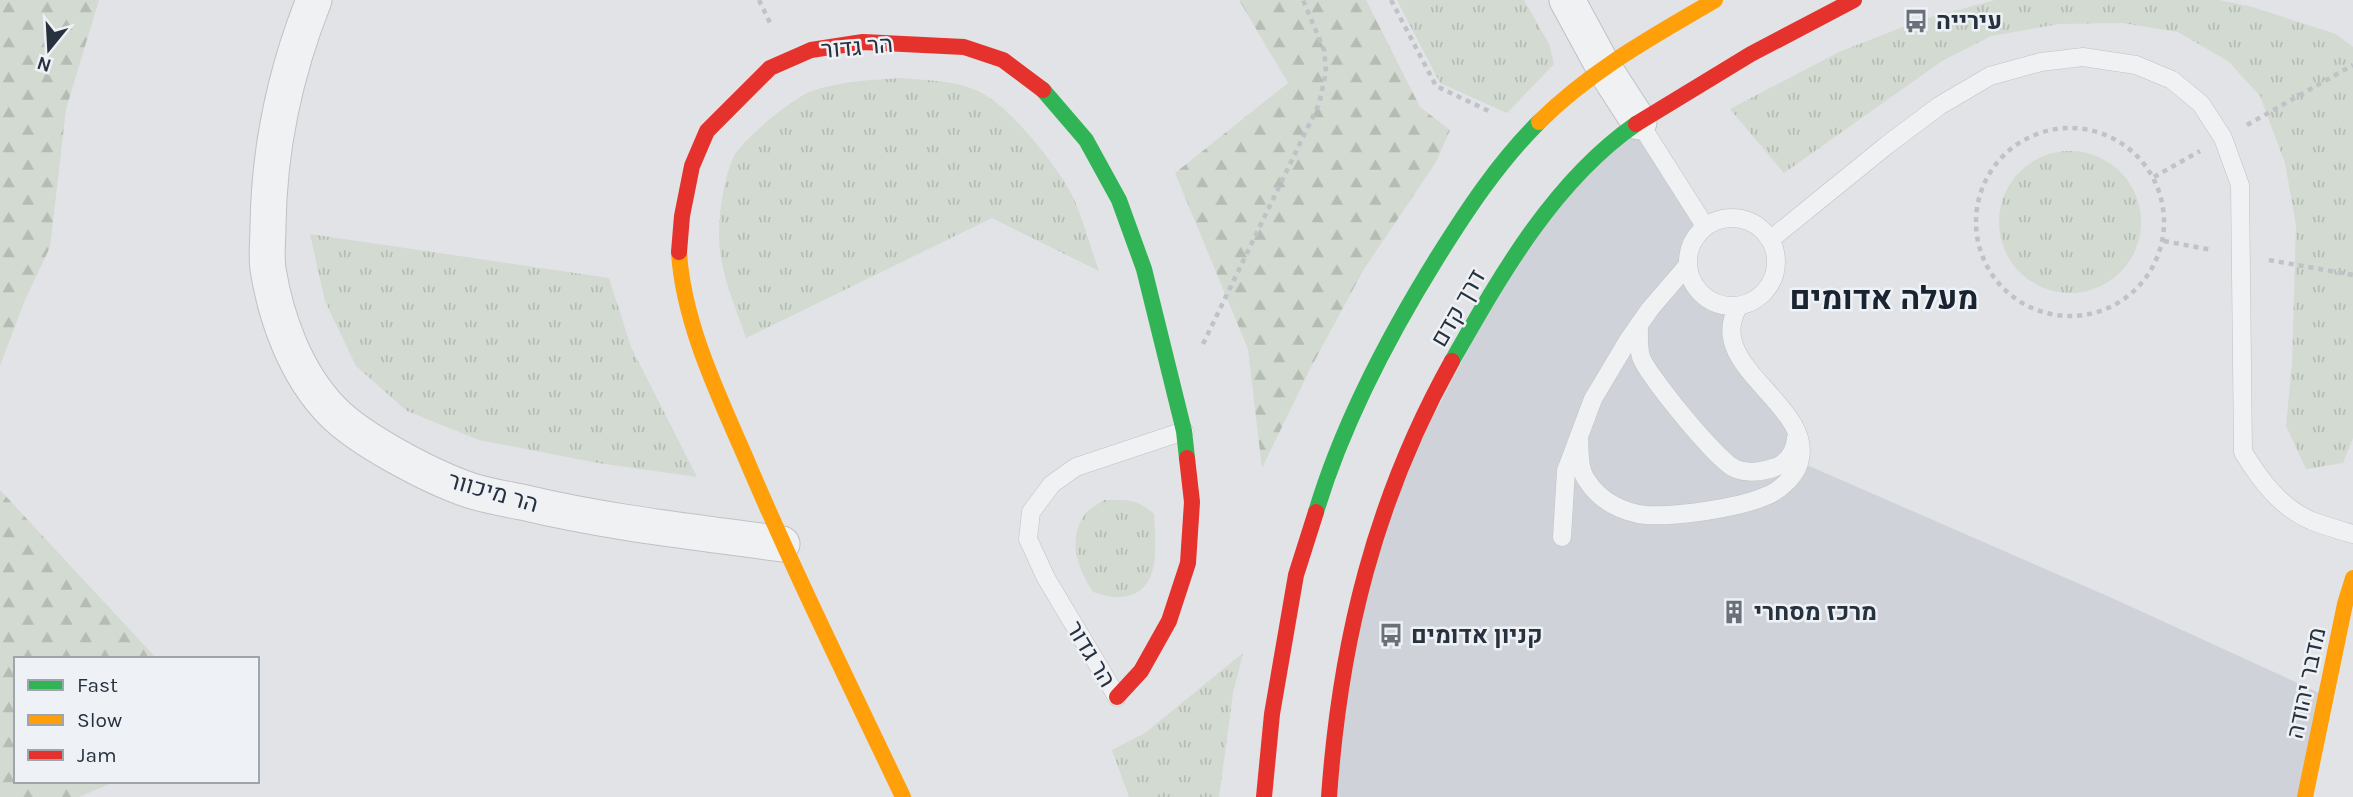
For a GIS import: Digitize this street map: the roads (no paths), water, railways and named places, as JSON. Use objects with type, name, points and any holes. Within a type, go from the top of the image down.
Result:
[{"type":"street","name":"הר מיכוור","points":[[314,0],[297,44],[276,127],[268,208],[268,266],[281,324],[305,374],[332,412],[375,444],[469,490],[576,515],[782,544]]},
{"type":"street","points":[[1567,0],[1604,68],[1639,122]]},
{"type":"street","name":"דרך קדם","points":[[1264,797],[1272,714],[1296,575],[1321,494],[1356,408],[1422,283],[1473,201],[1522,139],[1565,96],[1620,56],[1714,0]]},
{"type":"street","name":"דרך קדם","points":[[1329,797],[1336,722],[1359,590],[1381,516],[1415,435],[1478,315],[1526,239],[1570,182],[1607,145],[1730,65],[1854,0]]},
{"type":"street","name":"הר גדור","points":[[782,544],[707,369],[688,304],[679,255],[682,216],[692,166],[706,131],[770,68],[811,50],[863,42],[964,47],[1003,60],[1041,88],[1086,139],[1119,200],[1144,270],[1184,431],[1192,502],[1188,563],[1169,621],[1141,671],[1117,697]]},
{"type":"street","points":[[782,544],[903,797]]},
{"type":"street","name":"מדבר יהודה","points":[[2305,797],[2353,578]]},
{"type":"lane","points":[[1770,240],[1846,176],[1939,106],[1990,76],[2041,62],[2083,57],[2136,65],[2172,80],[2201,104],[2223,138],[2240,186],[2244,452],[2260,480],[2283,503],[2309,520],[2353,534]]},
{"type":"lane","points":[[1639,122],[1705,226]]},
{"type":"lane","points":[[1719,219],[1747,220],[1760,228],[1770,240],[1776,254],[1773,277],[1766,291],[1754,301],[1739,306],[1713,303],[1700,294],[1691,281],[1687,266],[1688,251],[1705,226],[1719,219]]},
{"type":"lane","points":[[1562,537],[1566,471],[1592,399],[1639,324],[1687,266]]},
{"type":"lane","points":[[1579,436],[1580,466],[1588,482],[1605,500],[1619,508],[1645,515],[1691,512],[1768,496],[1784,484],[1800,461],[1801,448],[1797,431],[1735,348],[1731,331],[1739,306]]},
{"type":"lane","points":[[1639,324],[1641,356],[1653,376],[1717,456],[1734,468],[1746,472],[1777,467],[1790,456],[1795,446],[1797,431]]},
{"type":"lane","name":"הר גדור","points":[[1117,697],[1046,578],[1028,539],[1031,512],[1052,484],[1076,467],[1184,431]]},
{"type":"place","name":"עירייה","points":[[1916,21]]},
{"type":"place","name":"מרכז מסחרי","points":[[1734,612]]},
{"type":"place","name":"קניון אדומים","points":[[1391,635]]},
{"type":"district","name":"מעלה אדומים","points":[[1884,298]]}]
